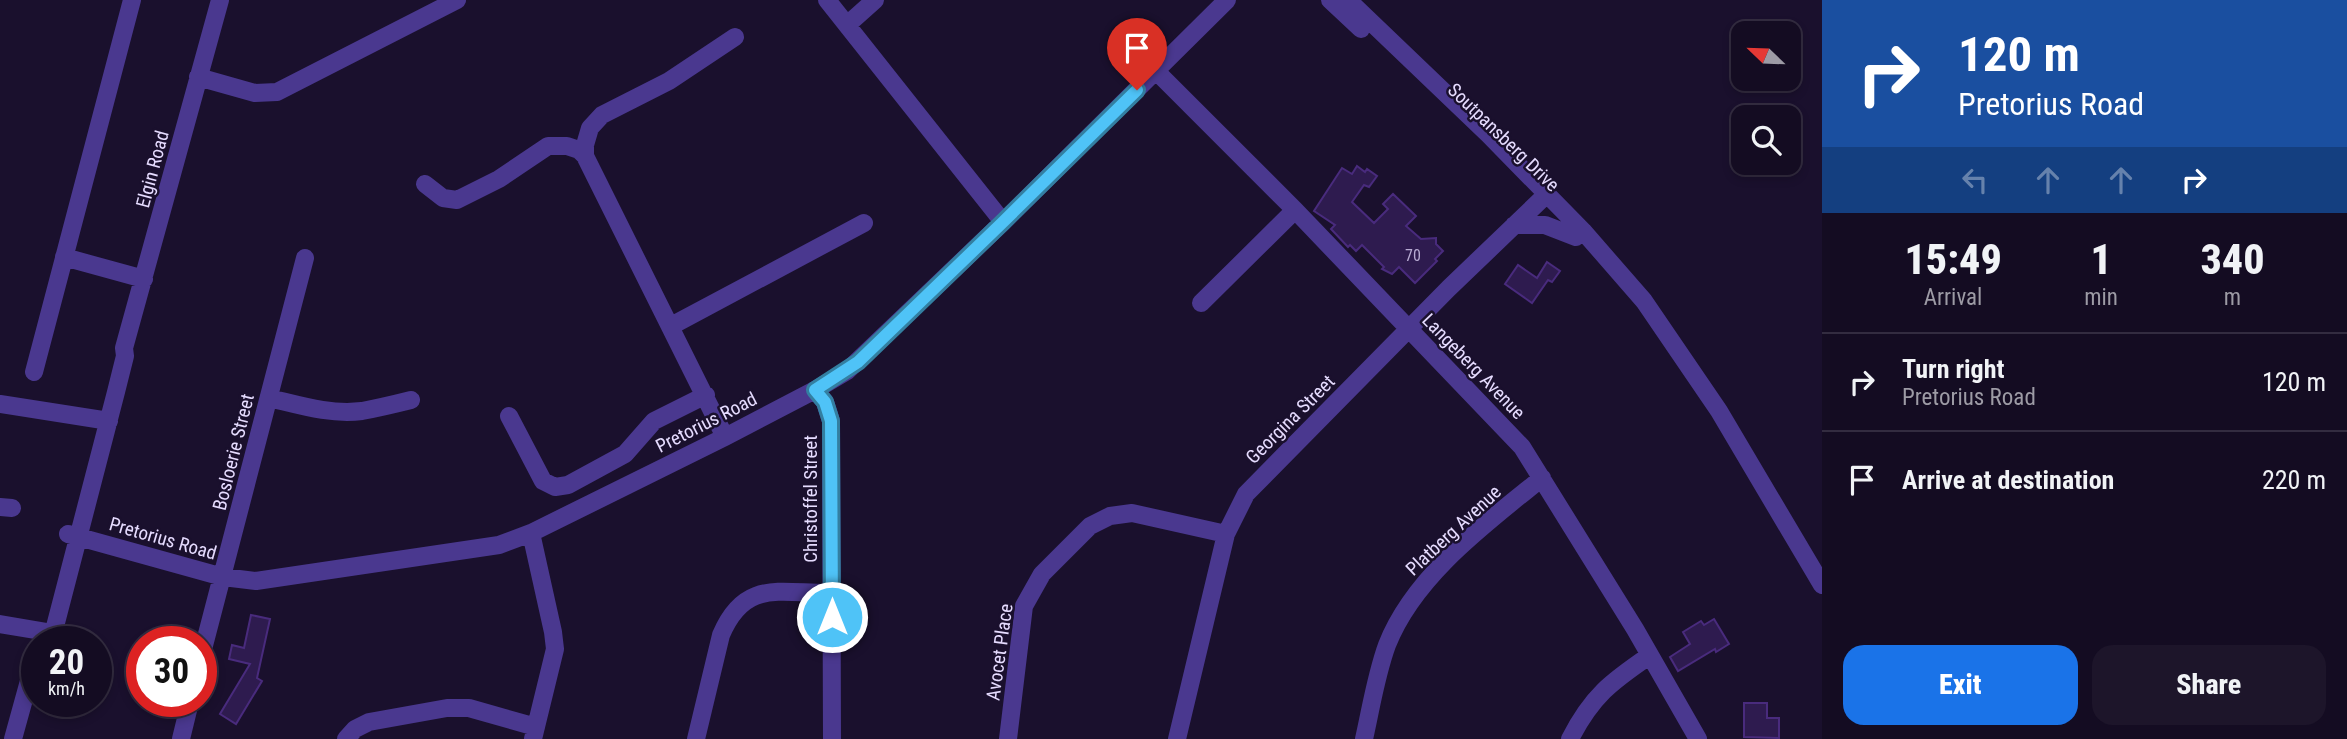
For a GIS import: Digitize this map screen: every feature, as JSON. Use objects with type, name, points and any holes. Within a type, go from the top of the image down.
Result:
[{"type":"street","points":[[34,372],[132,0]]},
{"type":"street","name":"Elgin Road","points":[[49,626],[104,421],[119,354],[124,348],[144,279],[220,0]]},
{"type":"street","points":[[827,0],[1003,222]]},
{"type":"street","points":[[847,25],[875,0]]},
{"type":"street","name":"Pretorius Road","points":[[73,535],[223,577],[270,580],[499,545],[531,533],[815,390],[858,362],[1227,0]]},
{"type":"street","name":"Soutpansberg Drive","points":[[1330,0],[1480,141],[1583,230],[1641,298],[1670,336],[1719,411],[1822,585]]},
{"type":"street","name":"Soutpansberg Drive","points":[[1348,0],[1488,134],[1576,237],[1637,302],[1646,307]]},
{"type":"street","points":[[198,77],[255,93],[278,92],[451,1]]},
{"type":"street","points":[[585,156],[590,128],[602,114],[669,81],[735,37]]},
{"type":"street","name":"Langeberg Avenue","points":[[1156,71],[1522,447],[1698,739]]},
{"type":"street","points":[[425,184],[443,198],[457,200],[499,179],[548,146],[567,146],[579,150],[585,156],[725,436]]},
{"type":"street","name":"Georgina Street","points":[[1177,739],[1226,534],[1246,494],[1543,197]]},
{"type":"street","points":[[1201,303],[1295,211]]},
{"type":"street","points":[[671,326],[864,223]]},
{"type":"street","points":[[1514,225],[1545,225],[1576,237]]},
{"type":"street","points":[[64,257],[144,279]]},
{"type":"street","name":"Bosloerie Street","points":[[210,626],[305,258]]},
{"type":"street","name":"Christoffel Street","points":[[815,390],[825,402],[831,421],[832,739]]},
{"type":"street","points":[[509,416],[543,481],[547,485],[562,487],[620,457],[650,425],[706,395]]},
{"type":"street","points":[[269,398],[345,412],[411,400]]},
{"type":"street","points":[[0,404],[104,421]]},
{"type":"street","name":"Platberg Avenue","points":[[1364,739],[1385,651],[1415,594],[1480,529],[1542,478]]},
{"type":"street","name":"Avocet Place","points":[[1008,739],[1024,606],[1042,575],[1090,526],[1110,516],[1132,513],[1226,534]]},
{"type":"street","points":[[346,739],[355,729],[369,722],[447,708],[469,708],[535,733],[555,643],[531,533]]},
{"type":"street","points":[[696,739],[721,635],[727,620],[737,607],[750,597],[763,592],[832,593]]},
{"type":"street","points":[[0,624],[21,627]]},
{"type":"street","points":[[1570,739],[1596,697],[1614,680],[1650,656]]},
{"type":"street","points":[[13,739],[21,710]]},
{"type":"street","points":[[24,739],[30,717]]},
{"type":"street","points":[[181,739],[186,717]]},
{"type":"building","points":[[1357,166],[1377,176],[1369,187],[1364,185],[1352,202],[1374,223],[1388,209],[1383,204],[1393,194],[1416,216],[1406,226],[1421,239],[1436,238],[1436,244],[1443,251],[1415,283],[1399,267],[1392,274],[1382,269],[1384,267],[1362,245],[1356,251],[1350,245],[1348,247],[1331,229],[1335,225],[1314,211],[1342,168],[1352,174]]},
{"type":"building","points":[[1547,262],[1560,271],[1552,282],[1548,280],[1532,303],[1505,284],[1518,265],[1537,278]]},
{"type":"building","points":[[251,615],[270,619],[257,678],[262,681],[236,724],[220,714],[250,664],[229,659],[232,645],[244,648]]},
{"type":"building","points":[[1714,619],[1729,644],[1716,652],[1715,649],[1678,671],[1670,657],[1690,644],[1683,632],[1701,621],[1704,625]]},
{"type":"building","points":[[1744,703],[1767,703],[1767,718],[1779,718],[1779,738],[1744,737]]},
{"type":"route","points":[[832,617],[831,421],[830,411],[815,390],[858,362],[1137,90]]}]
